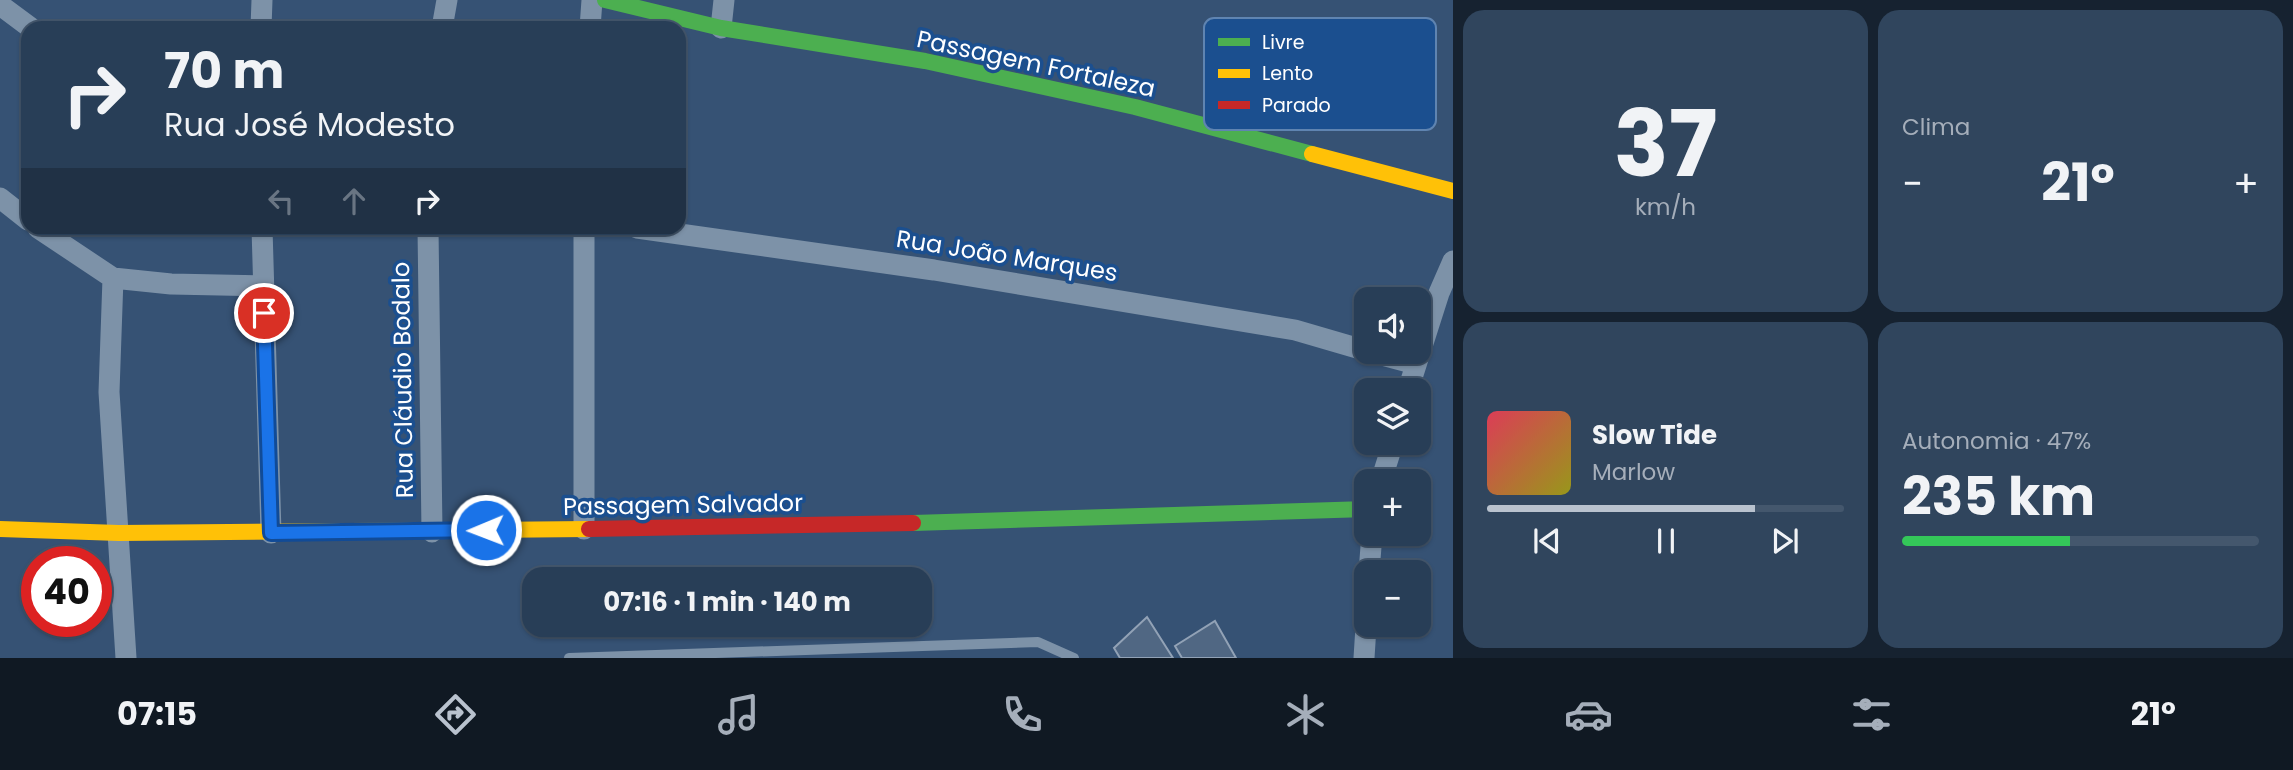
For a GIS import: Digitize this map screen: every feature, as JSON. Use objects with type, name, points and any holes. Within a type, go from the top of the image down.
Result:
[{"type":"street","points":[[261,21],[262,0]]},
{"type":"street","points":[[443,21],[447,0]]},
{"type":"street","points":[[590,21],[592,0]]},
{"type":"street","name":"Passagem Fortaleza","points":[[605,0],[721,28],[925,61],[1121,104],[1204,126]]},
{"type":"street","points":[[721,28],[724,0]]},
{"type":"street","points":[[0,5],[22,21]]},
{"type":"street","name":"Passagem Fortaleza","points":[[1220,130],[1453,191]]},
{"type":"street","points":[[0,198],[21,214]]},
{"type":"street","points":[[48,235],[113,278],[171,284],[263,286]]},
{"type":"street","points":[[262,235],[271,533]]},
{"type":"street","name":"Rua Cláudio Bodalo","points":[[428,235],[432,532]]},
{"type":"street","points":[[584,235],[584,529]]},
{"type":"street","name":"Rua João Marques","points":[[686,235],[934,270],[1295,330],[1354,347]]},
{"type":"street","points":[[1431,329],[1446,294],[1453,261]]},
{"type":"street","points":[[113,278],[109,392],[126,658]]},
{"type":"street","points":[[1412,378],[1416,364]]},
{"type":"street","name":"Passagem Salvador","points":[[0,528],[119,533],[271,533],[741,528],[1354,509]]},
{"type":"street","points":[[1364,658],[1365,637]]},
{"type":"lane","points":[[569,658],[1038,642],[1074,658]]},
{"type":"building","points":[[1147,617],[1173,658],[1120,658],[1114,648]]},
{"type":"building","points":[[1215,621],[1236,658],[1182,658],[1175,646]]},
{"type":"traffic: fast","points":[[605,0],[721,28],[925,61],[1135,107],[1204,125]]},
{"type":"traffic: fast","points":[[1222,130],[1312,154]]},
{"type":"traffic: fast","points":[[913,523],[1354,509]]},
{"type":"traffic: slow","points":[[1312,154],[1453,191]]},
{"type":"traffic: slow","points":[[0,529],[119,533],[589,529]]},
{"type":"traffic: jam","points":[[589,529],[913,523]]},
{"type":"route","points":[[264,313],[271,533],[486,530]]}]
